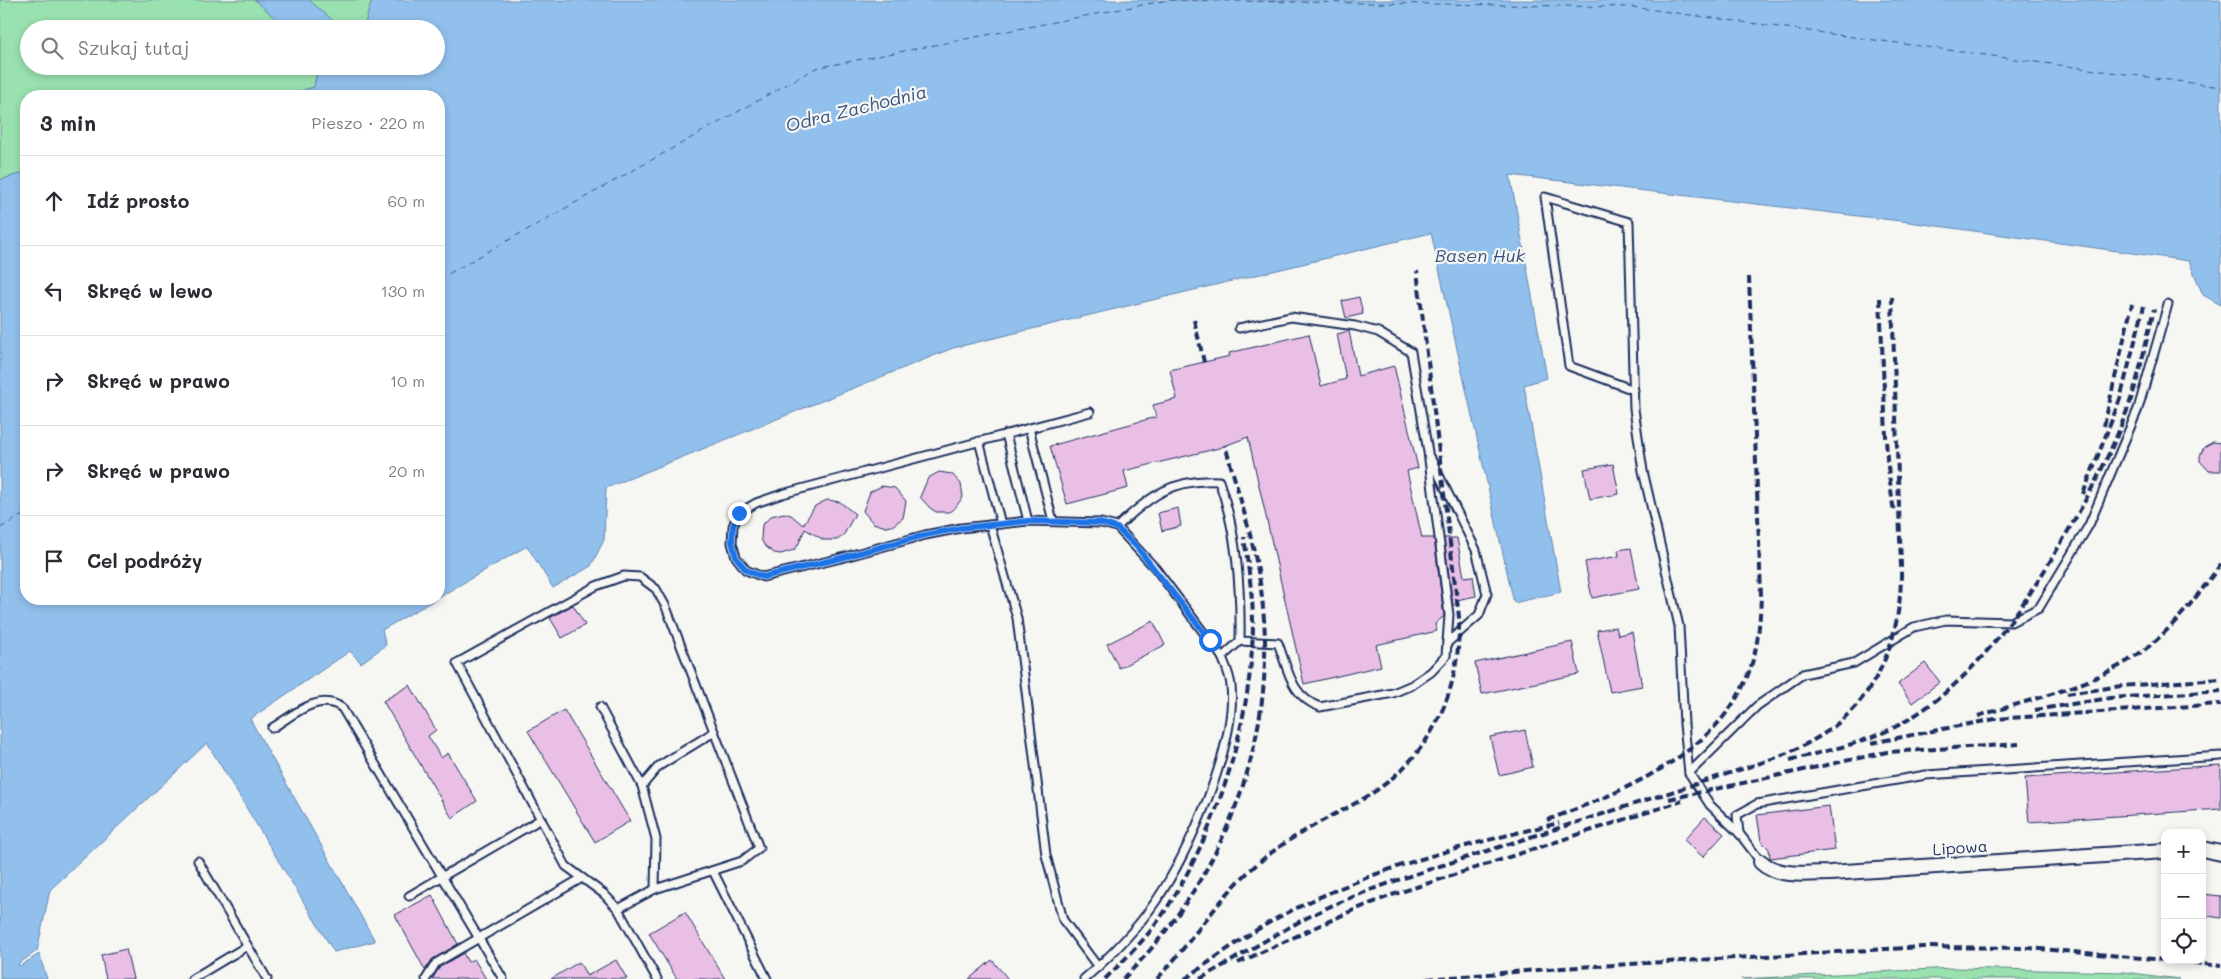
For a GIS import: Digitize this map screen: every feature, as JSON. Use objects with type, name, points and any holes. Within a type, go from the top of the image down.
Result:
[{"type":"street","points":[[2206,850],[2221,853]]},
{"type":"street","name":"Lipowa","points":[[1762,862],[1766,867],[1778,872],[1830,873],[2161,851]]},
{"type":"lane","points":[[1634,390],[1569,366],[1545,197],[1629,222],[1634,390],[1634,409],[1643,471],[1679,626],[1684,724],[1689,773],[1710,805],[1739,833],[1762,862]]},
{"type":"lane","points":[[1689,773],[1757,706],[1803,674],[1854,663],[1914,627],[1946,620],[2011,622],[2039,608],[2089,525],[2138,409],[2168,304]]},
{"type":"lane","points":[[1222,657],[1240,641],[1278,642],[1299,695],[1309,703],[1320,707],[1394,692],[1412,685],[1431,672],[1446,656],[1449,615],[1428,452],[1411,352],[1378,332],[1355,326],[1291,317],[1239,328]]},
{"type":"lane","points":[[1084,979],[1126,938],[1155,903],[1170,880],[1197,822],[1215,775],[1228,728],[1231,686],[1229,672],[1222,657],[1156,569],[1117,528],[1101,523],[1028,521],[925,535],[763,577],[746,570],[736,557],[732,542],[733,526],[739,513],[756,503],[782,494],[1090,412]]},
{"type":"lane","points":[[1029,428],[1053,521]]},
{"type":"lane","points":[[1006,434],[1028,521]]},
{"type":"lane","points":[[979,442],[1001,524]]},
{"type":"lane","points":[[1428,452],[1476,550],[1487,594],[1479,615],[1446,643]]},
{"type":"lane","points":[[1117,528],[1144,502],[1173,486],[1203,480],[1219,481],[1229,508],[1239,584],[1240,641]]},
{"type":"lane","points":[[990,525],[1016,618],[1046,855],[1063,920],[1098,967]]},
{"type":"lane","points":[[618,909],[655,889],[742,861],[759,848],[666,607],[656,588],[640,577],[624,576],[596,586],[457,663],[566,866],[604,894],[618,909],[657,979]]},
{"type":"lane","points":[[272,728],[317,701],[334,702],[342,708],[503,979]]},
{"type":"lane","points":[[600,707],[642,786],[656,839],[655,889]]},
{"type":"lane","points":[[642,786],[659,766],[714,732]]},
{"type":"lane","points":[[1739,833],[1737,815],[1757,804],[1926,775],[2221,756]]},
{"type":"lane","points":[[409,896],[541,819]]},
{"type":"lane","points":[[198,861],[266,979]]},
{"type":"lane","points":[[713,871],[768,979]]},
{"type":"lane","points":[[426,979],[436,963],[582,878]]},
{"type":"lane","points":[[192,979],[247,946]]},
{"type":"green space","points":[[0,0],[372,0],[366,20],[20,20],[20,75],[316,75],[314,87],[304,90],[20,90],[20,174],[0,180]]},
{"type":"green space","points":[[1953,968],[2124,972],[2179,979],[1741,979]]},
{"type":"water","points":[[255,0],[309,0],[332,20],[277,20]]},
{"type":"water","points":[[372,0],[2221,0],[2221,305],[2203,295],[2189,261],[1909,222],[1510,175],[1547,378],[1524,385],[1561,592],[1514,603],[1431,233],[953,348],[606,488],[604,540],[591,566],[553,588],[527,546],[445,594],[445,90],[304,90],[314,87],[316,75],[445,75],[445,20],[366,20]]},
{"type":"water","points":[[20,174],[20,605],[426,605],[382,630],[386,645],[361,663],[350,651],[250,719],[375,941],[334,952],[207,743],[50,890],[37,951],[18,964],[20,966],[39,954],[47,979],[0,979],[0,180]]},
{"type":"building","points":[[1359,297],[1363,314],[1346,318],[1342,301]]},
{"type":"building","points":[[1349,331],[1358,376],[1394,366],[1418,468],[1407,471],[1422,538],[1434,538],[1444,616],[1435,624],[1437,631],[1376,645],[1381,666],[1304,684],[1248,437],[1219,448],[1124,471],[1128,488],[1067,504],[1050,446],[1156,417],[1153,405],[1177,399],[1170,370],[1230,356],[1229,353],[1309,334],[1321,386],[1346,379],[1337,334]]},
{"type":"building","points":[[2213,442],[2221,443],[2221,471],[2209,471],[2200,461],[2204,447]]},
{"type":"building","points":[[1613,464],[1619,494],[1590,499],[1584,469]]},
{"type":"building","points":[[939,472],[952,474],[961,484],[963,497],[955,508],[949,512],[936,512],[920,497],[928,478]]},
{"type":"building","points":[[882,486],[895,488],[906,501],[903,518],[892,526],[886,527],[873,523],[863,511],[870,492]]},
{"type":"building","points":[[827,500],[840,502],[855,514],[843,536],[837,540],[824,540],[805,529],[794,550],[781,554],[774,553],[764,545],[761,539],[762,525],[771,516],[784,513],[791,515],[803,525],[815,506]]},
{"type":"building","points":[[1178,508],[1181,526],[1162,531],[1158,513]]},
{"type":"building","points":[[1444,538],[1457,538],[1464,577],[1473,576],[1476,596],[1461,599],[1453,606]]},
{"type":"building","points":[[1631,548],[1639,589],[1592,598],[1585,562],[1619,556],[1618,550]]},
{"type":"building","points":[[573,605],[585,625],[562,638],[550,618]]},
{"type":"building","points":[[1153,621],[1165,645],[1119,668],[1107,644]]},
{"type":"building","points":[[1616,627],[1618,635],[1632,632],[1642,686],[1610,692],[1597,630]]},
{"type":"building","points":[[1572,642],[1579,674],[1482,694],[1475,663]]},
{"type":"building","points":[[1925,663],[1940,682],[1912,703],[1898,684]]},
{"type":"building","points":[[410,685],[436,730],[428,736],[441,758],[448,753],[477,801],[452,818],[383,701]]},
{"type":"building","points":[[564,710],[630,821],[595,842],[528,731]]},
{"type":"building","points":[[1525,730],[1533,767],[1499,775],[1490,737]]},
{"type":"building","points":[[2221,765],[2221,809],[2029,822],[2025,778]]},
{"type":"building","points":[[1829,806],[1835,850],[1770,858],[1769,849],[1761,841],[1757,815]]},
{"type":"building","points":[[1705,817],[1724,834],[1703,857],[1684,840]]},
{"type":"building","points":[[2206,894],[2221,896],[2221,918],[2206,916]]},
{"type":"building","points":[[432,895],[458,944],[433,959],[425,970],[395,915]]},
{"type":"building","points":[[685,912],[725,979],[677,979],[649,933]]},
{"type":"building","points":[[126,949],[133,979],[106,979],[101,955]]},
{"type":"building","points":[[463,953],[468,962],[474,959],[486,979],[432,979],[440,967]]},
{"type":"building","points":[[616,960],[627,979],[551,979],[579,962],[587,976]]},
{"type":"building","points":[[992,960],[1008,979],[969,979]]},
{"type":"ferry route","points":[[445,276],[816,68],[1168,0],[1632,7],[2221,87]]},
{"type":"ferry route","points":[[0,528],[20,516]]},
{"type":"railway","points":[[1157,979],[1233,887],[1262,860],[1298,835],[1363,799],[1407,765],[1437,722],[1447,698],[1454,672],[1458,645],[1459,617],[1417,271]]},
{"type":"railway","points":[[1547,820],[1605,797],[1634,783],[1663,768],[1689,749],[1713,728],[1732,704],[1751,667],[1758,637],[1761,595],[1749,277]]},
{"type":"railway","points":[[1200,979],[1266,940],[1333,905],[1425,871],[1767,761],[1817,738],[1850,712],[1865,695],[1877,676],[1886,656],[1898,612],[1901,566],[1892,297]]},
{"type":"railway","points":[[1880,298],[1887,459],[1894,513]]},
{"type":"railway","points":[[2104,426],[2132,304]]},
{"type":"railway","points":[[2083,494],[2120,399],[2144,306]]},
{"type":"railway","points":[[1790,760],[1857,743],[1895,727],[1923,710],[1949,689],[1973,667],[1995,642],[2034,588],[2077,516],[2102,469],[2133,393],[2154,309]]},
{"type":"railway","points":[[1194,320],[1204,362]]},
{"type":"railway","points":[[1123,979],[1157,941],[1188,900],[1214,856],[1235,809],[1250,760],[1261,710],[1265,659],[1261,588],[1248,526],[1225,445]]},
{"type":"railway","points":[[1105,979],[1136,948],[1163,914],[1200,848],[1228,775],[1246,699],[1251,661],[1253,613],[1244,537]]},
{"type":"railway","points":[[1978,716],[2070,688],[2113,669],[2134,657],[2153,643],[2172,625],[2221,564]]},
{"type":"railway","points":[[2067,694],[2121,686],[2221,679]]},
{"type":"railway","points":[[2035,710],[2110,698],[2221,691]]},
{"type":"railway","points":[[1871,743],[1995,719],[2221,704]]},
{"type":"railway","points":[[1669,799],[1887,752],[2019,744]]},
{"type":"railway","points":[[1238,963],[1349,912],[1392,895],[1682,801]]},
{"type":"railway","points":[[1185,979],[1235,944],[1274,920],[1352,883],[1420,859],[1559,823]]},
{"type":"railway","points":[[1427,979],[1562,968],[1922,947],[2029,948],[2161,960]]},
{"type":"railway","points":[[2204,964],[2221,966]]},
{"type":"route","points":[[739,513],[733,526],[732,542],[736,557],[746,570],[763,577],[925,535],[961,528],[1028,521],[1101,523],[1117,528],[1136,546],[1210,640]]},
{"type":"water label","name":"Odra Zachodnia","points":[[856,108]]},
{"type":"water label","name":"Basen Huk","points":[[1480,255]]}]
